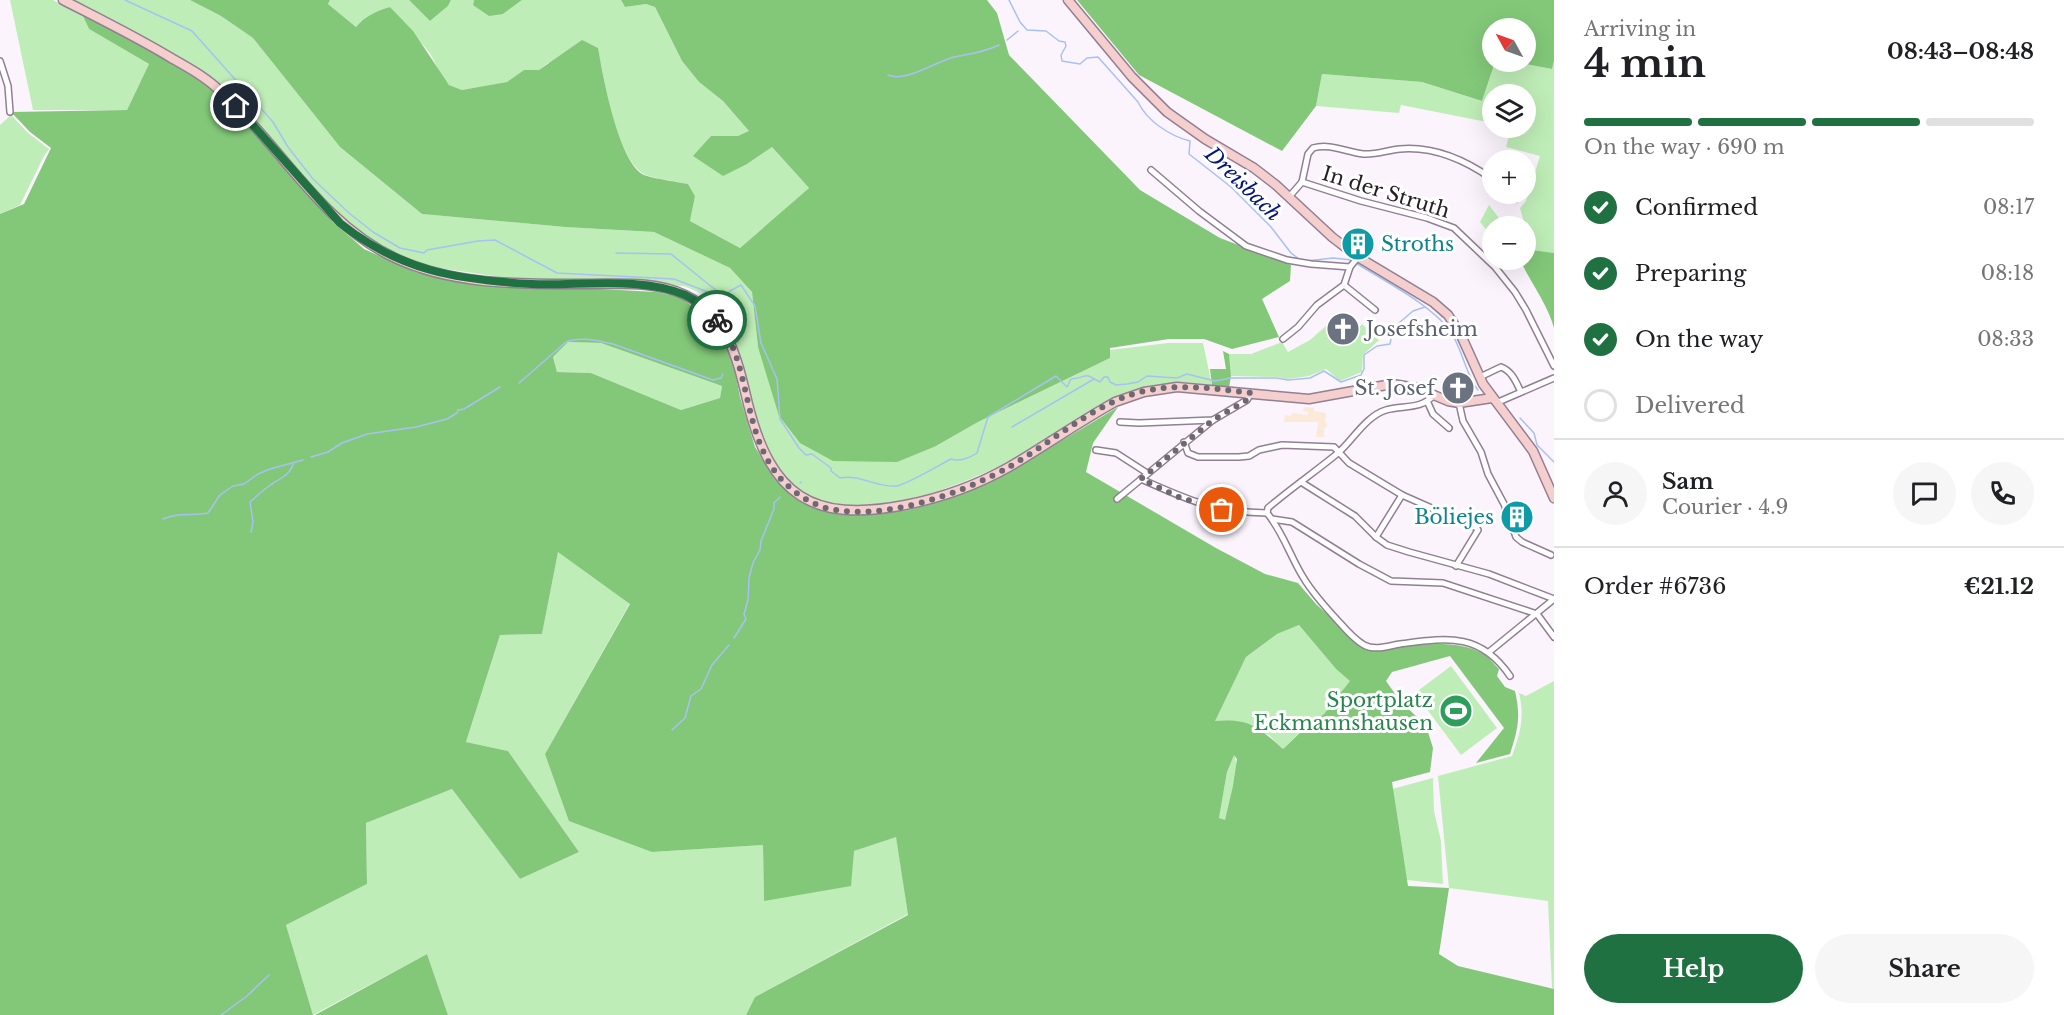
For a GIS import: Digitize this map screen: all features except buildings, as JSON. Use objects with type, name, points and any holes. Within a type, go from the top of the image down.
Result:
[{"type":"main road","points":[[63,0],[129,33],[218,88],[255,126],[340,223],[359,238],[392,257],[426,270],[495,281],[533,284],[651,285],[687,296],[704,306],[729,338],[765,457],[789,486],[802,497],[824,507],[848,511],[876,510],[948,494],[1008,467],[1115,402],[1144,392],[1177,387],[1309,399],[1392,384],[1417,388],[1431,399],[1459,404],[1494,400]]},
{"type":"main road","points":[[1068,0],[1132,77],[1167,112],[1254,168],[1332,237],[1354,262],[1433,302],[1448,315],[1460,333],[1480,377],[1494,400],[1533,451],[1554,498]]},
{"type":"street","points":[[0,61],[2,74],[8,86],[10,112]]},
{"type":"street","points":[[1302,182],[1308,154],[1313,148],[1328,146],[1366,154],[1400,149],[1432,151],[1463,161],[1482,173]]},
{"type":"street","points":[[1151,170],[1199,211],[1246,246],[1287,260],[1311,264],[1354,262],[1344,285],[1317,305],[1298,327],[1283,339]]},
{"type":"street","name":"In der Struth","points":[[1289,197],[1302,182],[1454,228],[1495,267],[1515,292],[1526,310],[1554,373]]},
{"type":"street","points":[[1344,285],[1375,310]]},
{"type":"street","points":[[1480,377],[1502,367],[1505,368],[1511,372],[1521,392]]},
{"type":"street","points":[[1494,400],[1521,392],[1554,373]]},
{"type":"street","points":[[1117,499],[1184,442],[1213,420],[1247,400],[1251,393]]},
{"type":"street","points":[[1267,513],[1268,508],[1340,452],[1371,419],[1386,410],[1431,399],[1433,414],[1449,429]]},
{"type":"street","points":[[1459,404],[1463,421],[1481,452],[1488,474],[1504,504],[1516,537],[1551,555]]},
{"type":"street","points":[[1120,422],[1213,420]]},
{"type":"street","points":[[1184,442],[1188,453],[1209,458],[1249,456],[1259,450],[1282,445],[1334,447],[1349,463],[1402,495],[1477,528],[1478,530],[1456,566]]},
{"type":"street","points":[[1096,450],[1116,453],[1147,473]]},
{"type":"street","points":[[1141,479],[1181,498],[1207,507],[1267,513]]},
{"type":"street","points":[[1301,482],[1355,516],[1376,537],[1387,544],[1498,577],[1554,599],[1489,652]]},
{"type":"street","points":[[1376,537],[1402,495]]},
{"type":"street","points":[[1267,513],[1277,525],[1303,578],[1329,612],[1361,644],[1381,648],[1443,640],[1474,644],[1489,652],[1510,676]]},
{"type":"street","points":[[1272,519],[1292,522],[1391,581],[1443,583],[1537,614],[1554,637]]},
{"type":"shaded area","points":[[1304,407],[1326,413],[1327,427],[1324,428],[1324,437],[1316,437],[1318,422],[1284,422],[1285,415],[1290,416],[1293,413],[1308,415],[1308,412],[1303,411]]},
{"type":"green space","points":[[10,0],[53,0],[83,16],[89,29],[149,64],[127,110],[33,110]]},
{"type":"green space","points":[[70,0],[190,0],[221,16],[253,38],[340,147],[422,214],[565,227],[654,232],[730,268],[752,292],[758,347],[936,446],[978,422],[1110,358],[1110,350],[1168,343],[1203,343],[1212,385],[1184,382],[1145,387],[1118,396],[1008,463],[922,497],[876,507],[838,506],[808,496],[782,475],[761,439],[739,354],[725,325],[725,309],[717,300],[684,286],[521,280],[426,266],[389,251],[353,228],[315,192],[238,102],[211,79],[180,58]]},
{"type":"green space","points":[[190,0],[330,0],[328,4],[356,27],[371,14],[390,7],[413,31],[449,85],[462,90],[507,82],[524,70],[539,70],[582,40],[598,48],[613,116],[633,165],[642,174],[688,184],[695,196],[690,221],[740,248],[809,188],[772,147],[747,164],[723,176],[693,156],[711,136],[738,136],[749,131],[723,101],[699,82],[682,61],[655,7],[646,4],[625,7],[621,0],[987,0],[997,13],[1009,55],[1140,190],[1220,238],[1291,265],[1290,281],[1262,299],[1279,337],[1232,349],[1204,339],[1169,339],[1110,348],[1110,358],[978,422],[936,446],[897,462],[833,461],[800,443],[779,416],[758,347],[752,292],[730,268],[654,232],[565,227],[422,214],[340,147],[253,38],[221,16]]},
{"type":"green space","points":[[330,0],[409,0],[430,21],[448,6],[451,0],[474,0],[473,5],[503,14],[522,0],[621,0],[625,7],[646,4],[655,7],[682,61],[699,82],[723,101],[750,132],[738,136],[711,136],[694,157],[747,164],[772,147],[809,188],[740,248],[690,221],[695,196],[688,184],[646,175],[634,165],[620,139],[601,65],[548,63],[539,70],[524,70],[507,82],[462,90],[449,85],[430,53],[390,7],[371,14],[356,27],[328,4]]},
{"type":"green space","points":[[409,0],[451,0],[448,6],[430,21]]},
{"type":"green space","points":[[474,0],[522,0],[503,14],[489,16],[473,5]]},
{"type":"green space","points":[[1077,0],[1554,0],[1552,69],[1536,66],[1536,18],[1482,18],[1482,72],[1492,72],[1488,84],[1482,84],[1482,101],[1422,82],[1322,74],[1316,106],[1282,151],[1139,75]]},
{"type":"green space","points":[[83,16],[119,33],[186,71],[217,93],[333,222],[364,249],[415,272],[455,281],[656,292],[680,297],[711,321],[733,360],[740,397],[755,447],[774,478],[798,497],[827,512],[864,515],[909,510],[951,498],[1011,471],[1118,407],[1093,443],[1086,472],[1265,574],[1298,583],[1316,604],[1366,650],[1441,644],[1470,648],[1488,658],[1499,669],[1497,676],[1505,687],[1515,691],[1518,723],[1510,754],[1476,763],[1504,728],[1450,656],[1392,672],[1386,681],[1428,732],[1433,748],[1430,772],[1392,782],[1408,886],[1449,888],[1439,954],[1458,966],[1554,989],[1554,1015],[746,1015],[755,997],[908,915],[896,837],[854,851],[851,886],[764,901],[763,845],[652,852],[569,821],[545,754],[630,604],[558,552],[542,634],[500,635],[466,742],[508,751],[579,852],[520,879],[452,789],[366,823],[367,884],[286,925],[313,1015],[0,1015],[0,214],[24,204],[51,148],[30,132],[11,112],[127,110],[149,64],[89,29]],"holes":[[[568,342],[601,343],[722,386],[720,398],[681,410],[591,373],[557,372],[553,357]],[[1299,625],[1336,669],[1350,681],[1324,714],[1307,726],[1283,749],[1253,726],[1237,721],[1215,721],[1246,657],[1277,634]],[[1234,755],[1237,759],[1225,820],[1219,818],[1227,772]]]},
{"type":"green space","points":[[1554,61],[1554,253],[1536,251],[1536,216],[1522,216],[1520,208],[1523,204],[1536,204],[1536,169],[1540,156],[1536,155],[1536,150],[1517,150],[1506,147],[1508,138],[1536,138],[1536,84],[1488,84],[1492,72],[1536,72],[1536,66],[1552,69]]},
{"type":"green space","points":[[1322,74],[1422,82],[1482,101],[1482,121],[1401,105],[1399,113],[1316,106]]},
{"type":"green space","points":[[11,115],[28,133],[49,149],[20,205],[0,214],[0,125]]},
{"type":"green space","points":[[1489,205],[1497,216],[1483,216]]},
{"type":"green space","points":[[1536,251],[1554,253],[1554,328],[1544,302],[1526,270],[1536,270]]},
{"type":"green space","points":[[1362,324],[1379,340],[1363,355],[1362,372],[1340,381],[1326,369],[1309,376],[1287,379],[1231,376],[1229,354],[1251,354],[1282,342],[1288,352],[1310,340],[1326,326],[1344,343]]},
{"type":"green space","points":[[568,342],[601,343],[722,386],[720,398],[681,410],[591,373],[557,372],[553,357]]},
{"type":"green space","points":[[1223,351],[1229,354],[1231,376],[1229,388],[1212,385],[1210,369],[1226,369]]},
{"type":"green space","points":[[558,551],[630,603],[545,754],[652,852],[763,845],[764,901],[854,851],[896,836],[908,914],[755,997],[746,1015],[448,1015],[427,954],[313,1015],[286,925],[367,884],[366,823],[452,789],[520,879],[579,852],[508,751],[466,742],[500,635],[542,634]]},
{"type":"green space","points":[[1299,625],[1336,669],[1351,681],[1324,714],[1306,726],[1283,749],[1269,735],[1214,721],[1246,657],[1277,634]]},
{"type":"green space","name":"Sportplatz Eckmannshausen","points":[[1451,666],[1497,728],[1461,755],[1415,693]]},
{"type":"green space","points":[[1554,681],[1554,989],[1552,988],[1548,901],[1449,888],[1438,776],[1512,756],[1521,725],[1522,710],[1519,693],[1526,696]]},
{"type":"green space","points":[[1234,754],[1235,777],[1225,821],[1219,818],[1227,772]]},
{"type":"green space","points":[[1433,778],[1434,811],[1441,841],[1443,884],[1407,880],[1392,789]]},
{"type":"green space","points":[[427,954],[448,1015],[315,1015]]},
{"type":"waterway","points":[[125,0],[192,31],[273,122],[288,147],[313,179],[349,213],[373,232],[400,248],[424,253],[427,250],[495,240],[557,273],[674,279],[721,297],[741,285],[755,306],[761,343],[777,379],[780,419],[806,455],[812,454],[840,478],[855,478],[896,486],[951,459],[961,460],[971,456],[977,453],[988,417],[1056,376],[1067,387],[1071,379],[1086,376],[1100,382],[1104,377],[1108,377],[1110,382],[1116,385],[1138,382],[1147,376],[1177,378],[1187,374],[1215,381],[1231,378],[1288,380],[1310,378],[1324,371],[1341,382],[1361,375],[1364,369],[1364,355],[1377,346],[1390,344],[1393,328],[1413,311],[1425,307]]},
{"type":"waterway","name":"Dreisbach","points":[[1009,0],[1020,22],[1027,30],[1046,31],[1059,41],[1065,42],[1066,46],[1061,55],[1062,61],[1080,64],[1087,58],[1098,57],[1147,115],[1167,131],[1190,141],[1189,154],[1231,187],[1299,259]]},
{"type":"waterway","points":[[1007,40],[1018,31]]},
{"type":"waterway","points":[[888,75],[895,77],[912,74],[947,59],[999,45]]},
{"type":"waterway","points":[[616,253],[671,254],[723,296]]},
{"type":"waterway","name":"Dreisbach","points":[[1306,261],[1333,258],[1352,260]]},
{"type":"waterway","name":"Dreisbach","points":[[1356,263],[1420,303],[1442,321],[1454,338],[1470,377],[1478,390]]},
{"type":"waterway","points":[[519,383],[566,342],[578,339],[613,344],[713,380],[721,378],[723,374]]},
{"type":"waterway","points":[[1012,427],[1094,379]]},
{"type":"waterway","points":[[311,457],[328,452],[342,443],[367,434],[416,427],[447,419],[458,410],[464,409],[500,387]]},
{"type":"waterway","name":"Dreisbach","points":[[1520,418],[1534,433],[1537,445],[1554,462]]},
{"type":"waterway","points":[[163,519],[208,513],[220,495],[233,486],[244,484],[270,469],[303,460]]},
{"type":"waterway","points":[[251,532],[253,522],[250,502],[286,474],[293,464]]},
{"type":"waterway","points":[[734,638],[746,619],[744,614],[753,563],[760,550],[774,503],[780,497]]},
{"type":"waterway","points":[[672,730],[685,718],[691,696],[701,689],[712,665],[729,645]]},
{"type":"waterway","points":[[221,1015],[247,996],[269,975]]},
{"type":"way so far","points":[[717,320],[729,338],[736,356],[751,416],[765,457],[789,486],[813,503],[837,510],[861,512],[948,494],[1008,467],[1115,402],[1144,392],[1177,387],[1251,393],[1247,400],[1213,420],[1141,479],[1181,498],[1222,510]]},
{"type":"place","name":"Stroths","points":[[1358,244]]},
{"type":"place","name":"Josefsheim","points":[[1343,329]]},
{"type":"place","name":"St. Josef","points":[[1458,388]]},
{"type":"place","name":"Böliejes","points":[[1517,517]]},
{"type":"place","name":"Sportplatz Eckmannshausen","points":[[1456,711]]},
{"type":"route","points":[[236,106],[340,223],[377,250],[399,260],[426,270],[453,276],[495,281],[533,284],[651,285],[687,296],[704,306],[717,320]]}]
